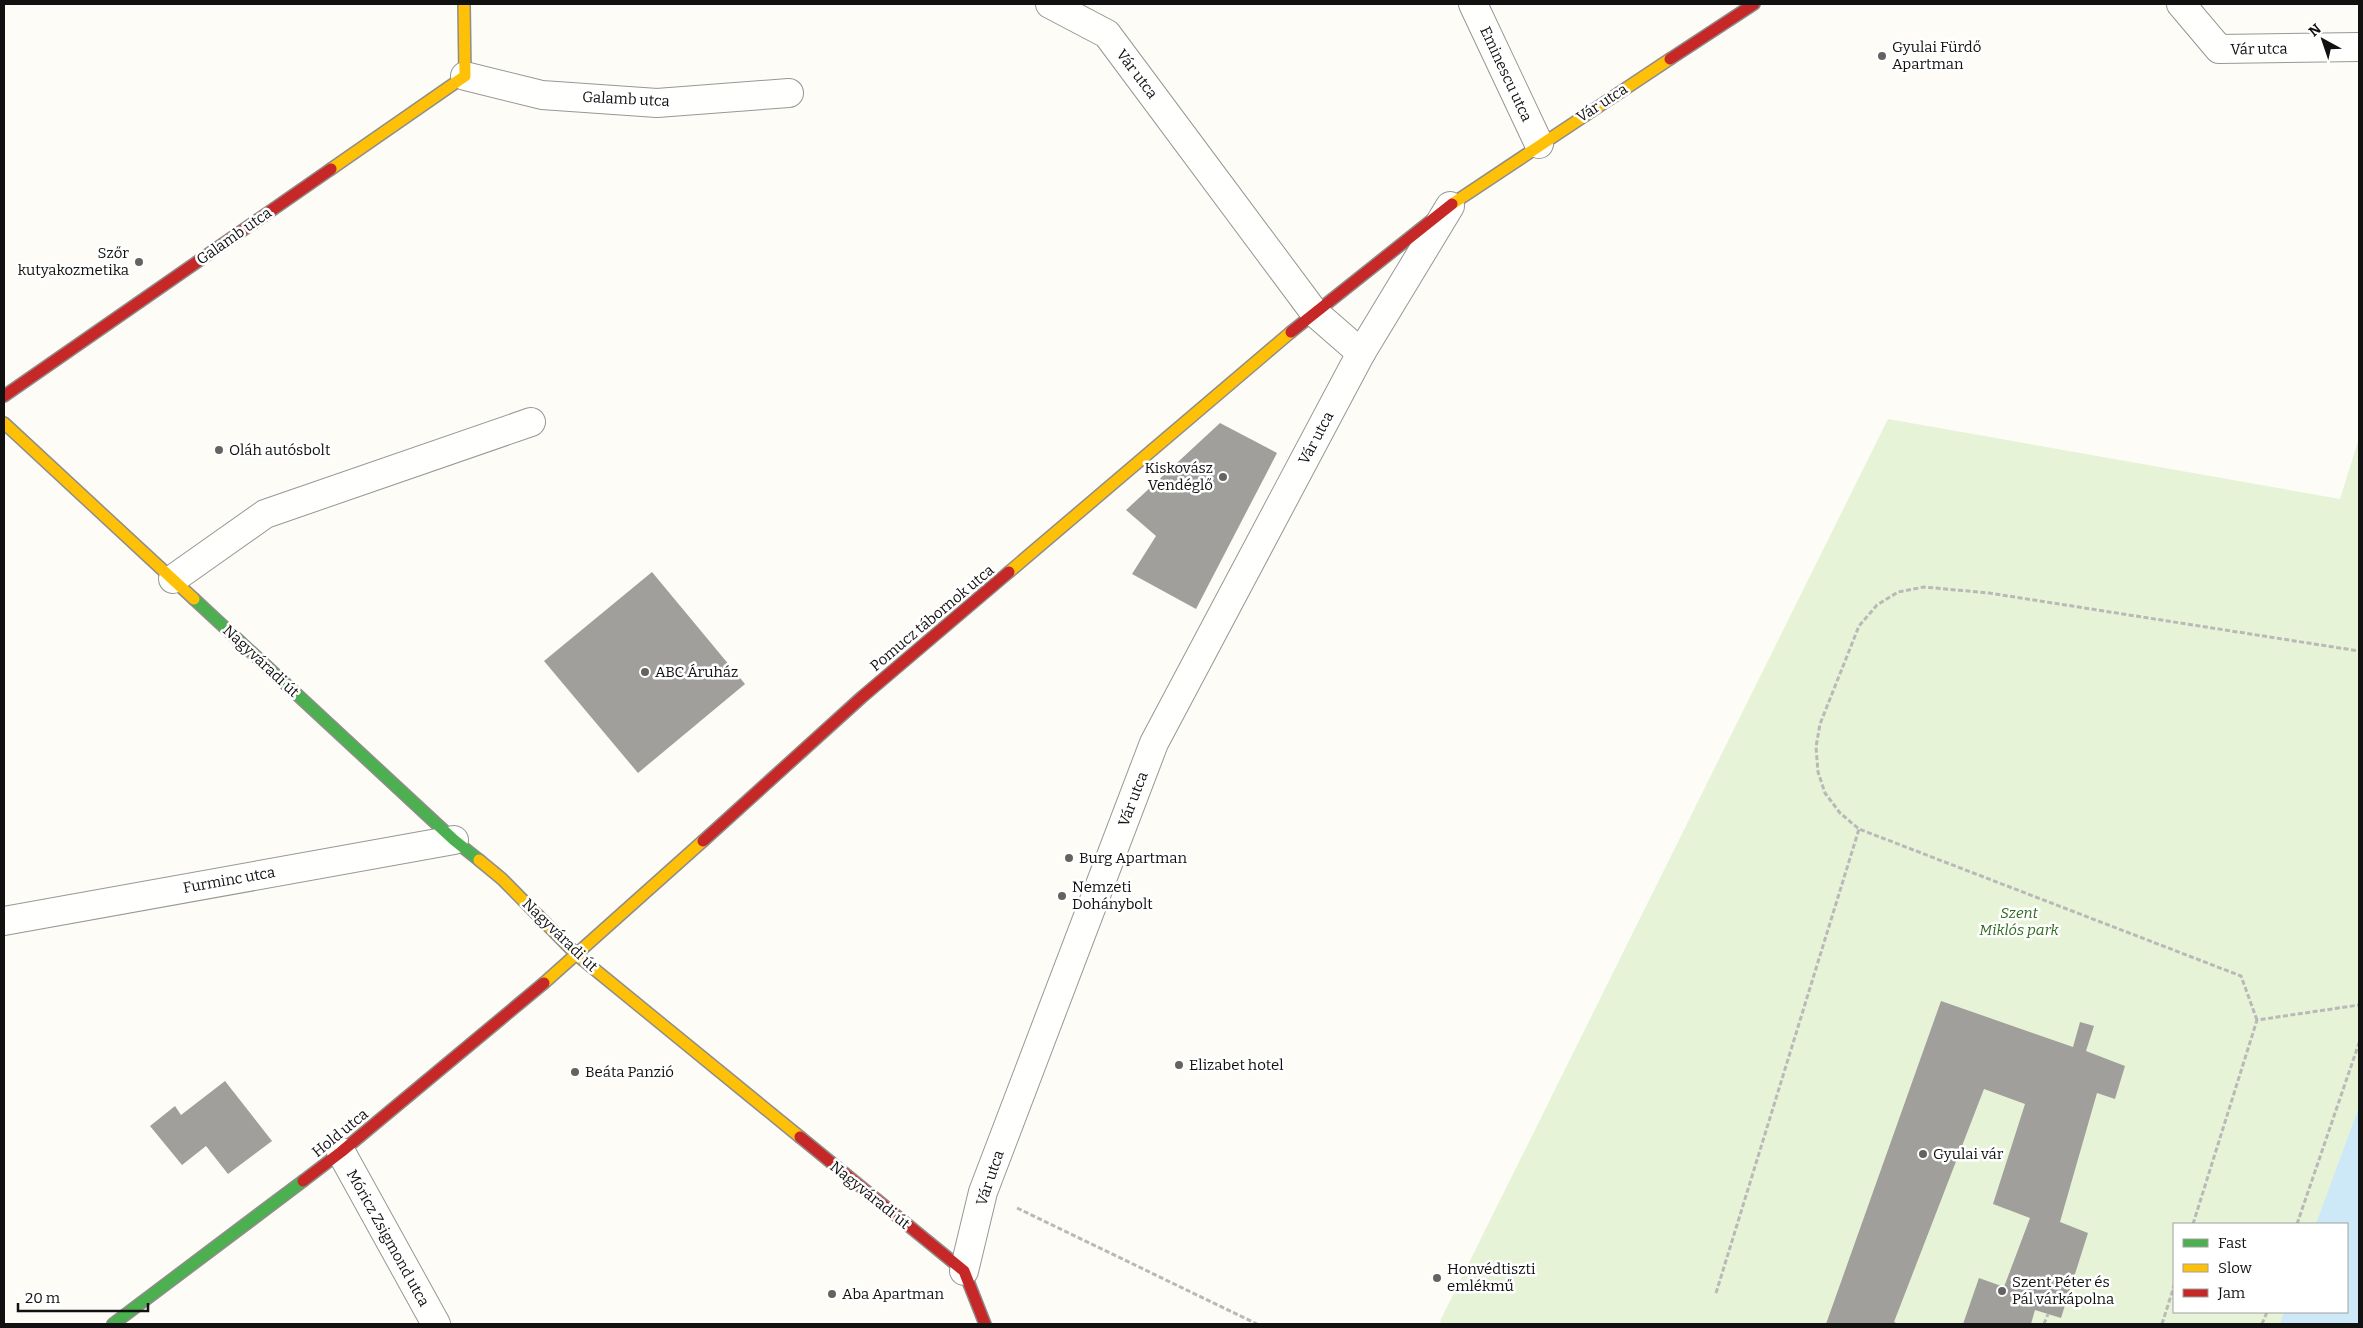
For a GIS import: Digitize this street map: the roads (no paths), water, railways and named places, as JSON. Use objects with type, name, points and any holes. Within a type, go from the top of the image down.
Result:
[{"type":"street","points":[[464,4],[465,76]]},
{"type":"street","name":"Vár utca","points":[[1050,4],[1108,34],[1314,312],[1361,353]]},
{"type":"street","name":"Eminescu utca","points":[[1473,4],[1540,144]]},
{"type":"street","name":"Vár utca","points":[[1314,312],[1450,205],[1754,4]]},
{"type":"street","name":"Vár utca","points":[[2180,4],[2219,49],[2359,47]]},
{"type":"street","name":"Galamb utca","points":[[4,396],[465,76],[542,95],[657,103],[789,93]]},
{"type":"street","name":"Vár utca","points":[[964,1271],[983,1192],[1154,743],[1361,353],[1450,205]]},
{"type":"street","name":"Pomucz tábornok utca","points":[[577,955],[862,698],[1314,312]]},
{"type":"street","points":[[172,579],[265,514],[531,422]]},
{"type":"street","name":"Nagyváradi út","points":[[4,423],[454,840],[502,879],[577,955],[964,1271]]},
{"type":"street","name":"Furminc utca","points":[[4,921],[454,840]]},
{"type":"street","name":"Hold utca","points":[[113,1324],[341,1152],[577,955]]},
{"type":"street","name":"Móricz Zsigmond utca","points":[[341,1152],[436,1324]]},
{"type":"street","points":[[964,1271],[985,1324]]},
{"type":"water","points":[[2359,1107],[2359,1324],[2280,1324],[2284,1313],[2348,1313],[2348,1223],[2316,1223]]},
{"type":"place","name":"Gyulai Fürdő Apartman","points":[[1882,56]]},
{"type":"place","name":"Szőr kutyakozmetika","points":[[139,262]]},
{"type":"place","name":"Oláh autósbolt","points":[[219,450]]},
{"type":"place","name":"Kiskovász Vendéglő","points":[[1223,477]]},
{"type":"place","name":"ABC Áruház","points":[[645,672]]},
{"type":"place","name":"Burg Apartman","points":[[1069,858]]},
{"type":"place","name":"Nemzeti Dohánybolt","points":[[1062,896]]},
{"type":"place","name":"Elizabet hotel","points":[[1179,1065]]},
{"type":"place","name":"Beáta Panzió","points":[[575,1072]]},
{"type":"place","name":"Gyulai vár","points":[[1923,1154]]},
{"type":"place","name":"Honvédtiszti emlékmű","points":[[1437,1278]]},
{"type":"place","name":"Szent Péter és Pál várkápolna","points":[[2002,1291]]},
{"type":"place","name":"Aba Apartman","points":[[832,1294]]},
{"type":"park label","name":"Szent Miklós park","points":[[2019,922]]}]
